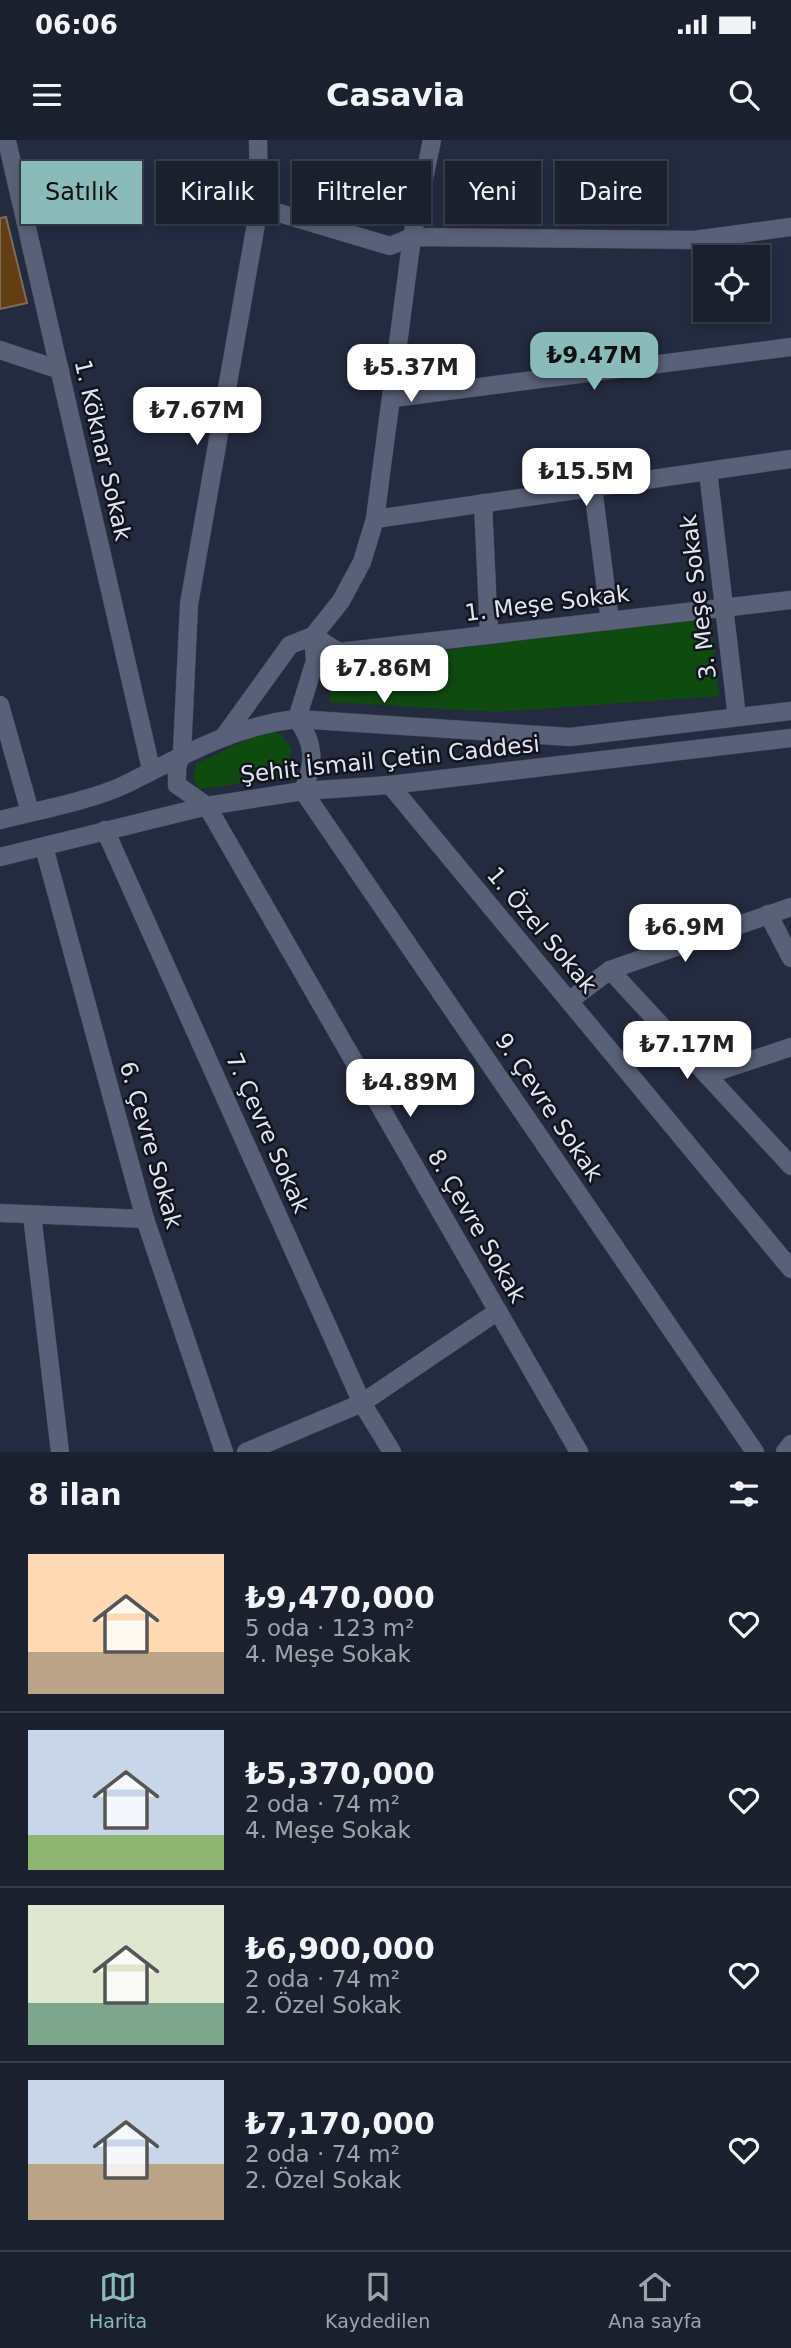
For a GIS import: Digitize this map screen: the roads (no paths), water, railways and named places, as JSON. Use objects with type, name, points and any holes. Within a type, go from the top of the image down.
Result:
[{"type":"street","points":[[258,140],[258,161]]},
{"type":"street","points":[[225,735],[290,645],[313,636],[341,601],[362,562],[375,519],[393,398],[412,237],[432,140]]},
{"type":"street","name":"1. Köknar Sokak","points":[[6,141],[151,769]]},
{"type":"street","points":[[278,213],[390,246],[412,237],[694,240],[791,227]]},
{"type":"street","points":[[207,806],[177,785],[177,768],[182,753],[189,604],[255,224]]},
{"type":"street","points":[[393,398],[791,347]]},
{"type":"street","points":[[0,350],[60,370]]},
{"type":"street","points":[[375,519],[791,459]]},
{"type":"street","name":"3. Meşe Sokak","points":[[708,471],[737,717]]},
{"type":"street","points":[[593,488],[610,621]]},
{"type":"street","points":[[483,503],[489,635]]},
{"type":"street","name":"1. Meşe Sokak","points":[[313,636],[339,652],[791,600]]},
{"type":"street","points":[[303,790],[311,772],[314,753],[309,735],[297,719],[315,661],[313,636]]},
{"type":"street","points":[[0,705],[3,726],[30,812]]},
{"type":"street","name":"Şehit İsmail Çetin Caddesi","points":[[0,820],[121,786],[182,753],[262,723],[297,719],[570,737],[791,711]]},
{"type":"street","name":"Şehit İsmail Çetin Caddesi","points":[[0,857],[207,806],[303,790],[390,785],[791,738]]},
{"type":"street","name":"1. Özel Sokak","points":[[390,785],[791,1269]]},
{"type":"street","name":"9. Çevre Sokak","points":[[303,790],[755,1452]]},
{"type":"street","name":"8. Çevre Sokak","points":[[207,806],[579,1452]]},
{"type":"street","name":"7. Çevre Sokak","points":[[105,830],[362,1403],[392,1452]]},
{"type":"street","name":"6. Çevre Sokak","points":[[44,847],[145,1219],[224,1452]]},
{"type":"street","points":[[569,1001],[610,970],[791,907]]},
{"type":"street","points":[[768,914],[791,958]]},
{"type":"street","points":[[610,970],[791,1166]]},
{"type":"street","points":[[707,1075],[791,1046]]},
{"type":"street","points":[[0,1213],[145,1219]]},
{"type":"street","points":[[32,1215],[60,1452]]},
{"type":"street","points":[[246,1452],[362,1403],[498,1311]]},
{"type":"street","points":[[785,1452],[791,1444]]}]
